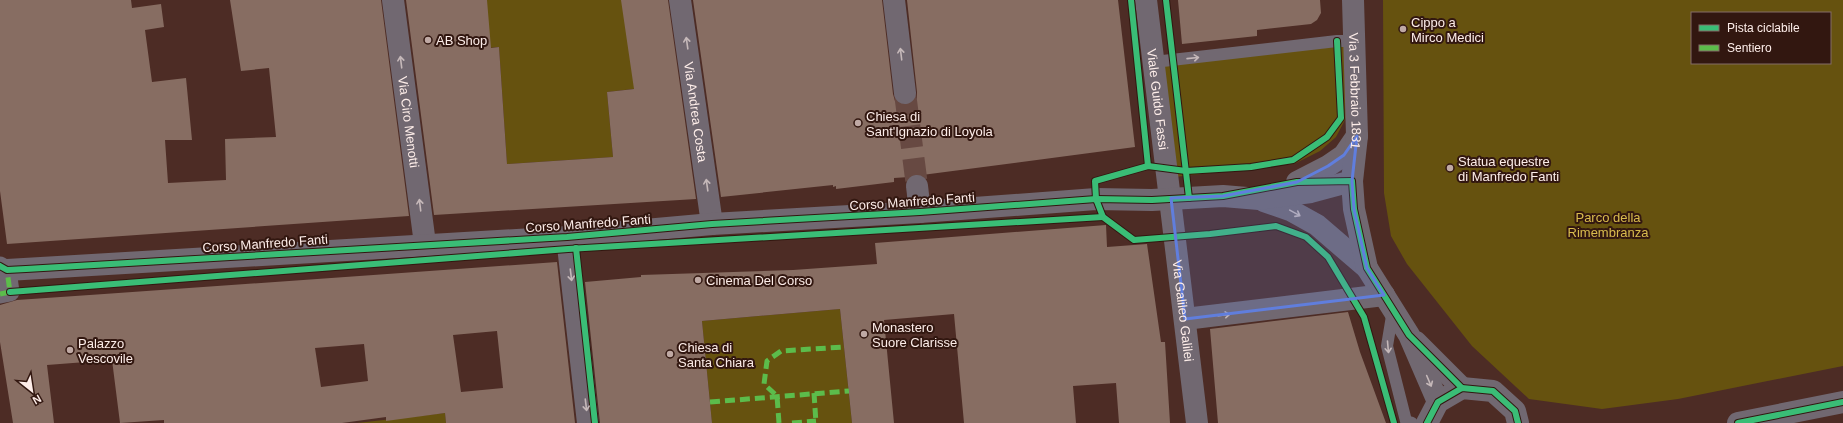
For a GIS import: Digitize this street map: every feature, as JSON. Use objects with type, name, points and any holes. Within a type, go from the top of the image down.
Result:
[{"type":"street","name":"Via Ciro Menotti","points":[[393,0],[425,244]]},
{"type":"street","name":"Via Andrea Costa","points":[[680,0],[712,224]]},
{"type":"street","points":[[894,0],[905,93]]},
{"type":"street","name":"Viale Guido Fassi","points":[[1146,0],[1171,198]]},
{"type":"street","name":"Via 3 Febbraio 1831","points":[[1353,0],[1357,136],[1352,181],[1354,209],[1367,268]]},
{"type":"street","points":[[1297,182],[1328,166],[1344,155],[1357,136]]},
{"type":"street","points":[[1223,196],[1297,182],[1352,181]]},
{"type":"street","points":[[1223,196],[1259,199],[1311,192],[1352,181]]},
{"type":"street","points":[[917,186],[920,212]]},
{"type":"street","name":"Corso Manfredo Fanti","points":[[4,268],[566,237],[712,224],[920,212],[1096,199],[1223,196]]},
{"type":"street","name":"Via Galileo Galilei","points":[[1171,198],[1197,423]]},
{"type":"street","points":[[1259,199],[1290,210],[1317,225],[1367,268],[1409,335],[1438,402]]},
{"type":"street","points":[[566,237],[588,423]]},
{"type":"street","points":[[0,294],[10,292],[4,268]]},
{"type":"street","points":[[1185,320],[1389,302]]},
{"type":"street","points":[[1409,335],[1462,388]]},
{"type":"street","points":[[1427,423],[1438,402],[1462,388],[1492,390],[1515,411],[1518,423]]},
{"type":"street","points":[[1738,423],[1843,402]]},
{"type":"lane","points":[[1154,62],[1354,41]]},
{"type":"lane","points":[[1389,302],[1386,346],[1406,421],[1412,423]]},
{"type":"highlighted area","points":[[1357,136],[1352,181],[1354,209],[1367,268],[1384,295],[1185,319],[1171,198],[1223,196],[1297,182],[1328,166],[1344,155]]},
{"type":"green space","points":[[452,0],[623,0],[650,87],[607,92],[613,157],[507,164],[499,47],[464,50]]},
{"type":"green space","name":"Parco della Rimembranza","points":[[1383,0],[1843,0],[1843,366],[1678,399],[1602,409],[1529,399],[1472,346],[1407,264],[1391,236],[1384,193]]},
{"type":"green space","points":[[1344,46],[1346,118],[1336,137],[1320,151],[1294,164],[1174,177],[1161,64]]},
{"type":"green space","points":[[840,309],[852,423],[712,423],[702,321]]},
{"type":"green space","points":[[445,413],[446,423],[357,423]]},
{"type":"building","points":[[0,0],[131,0],[132,8],[161,4],[164,27],[145,30],[152,82],[186,78],[192,140],[165,140],[168,183],[226,180],[225,139],[276,137],[269,68],[241,71],[230,0],[381,0],[409,216],[7,244],[0,191]]},
{"type":"building","points":[[406,0],[487,0],[491,48],[499,47],[507,164],[613,157],[607,92],[634,89],[621,0],[668,0],[696,199],[434,215]]},
{"type":"building","points":[[693,0],[882,0],[893,94],[895,101],[900,105],[906,105],[913,103],[917,98],[907,0],[1118,0],[1135,147],[922,175],[915,174],[909,177],[894,178],[894,182],[861,186],[836,189],[836,186],[833,187],[833,185],[721,197]]},
{"type":"building","points":[[1178,0],[1320,0],[1321,13],[1317,20],[1311,24],[1257,30],[1257,36],[1182,44]]},
{"type":"building","points":[[1106,225],[1107,247],[1147,244],[1161,342],[1165,342],[1170,423],[1119,423],[1116,383],[1073,386],[1076,423],[964,423],[954,314],[884,320],[894,423],[852,423],[840,309],[702,321],[712,423],[600,423],[585,282],[641,277],[641,275],[793,270],[877,264],[875,243]]},
{"type":"building","points":[[557,262],[575,423],[446,423],[445,413],[386,421],[386,417],[342,423],[164,423],[164,420],[120,423],[112,360],[47,365],[54,423],[13,423],[0,342],[0,305],[17,300]],"holes":[[[497,331],[503,388],[461,392],[453,335]],[[364,344],[368,381],[321,387],[315,348]]]},
{"type":"building","points":[[1348,312],[1360,352],[1386,423],[1218,423],[1210,329]]},
{"type":"tunnel","points":[[905,93],[917,186]]},
{"type":"marked path","points":[[0,294],[10,292],[7,270],[4,268]]},
{"type":"marked path","points":[[779,423],[777,396],[764,384],[767,361],[781,351],[844,347]]},
{"type":"marked path","points":[[710,402],[849,391]]},
{"type":"marked path","points":[[814,393],[816,423]]},
{"type":"marked path","points":[[792,423],[816,421]]},
{"type":"cycle path","points":[[1131,0],[1148,166]]},
{"type":"cycle path","points":[[1166,0],[1189,198]]},
{"type":"cycle path","points":[[10,292],[568,249],[1103,217],[1096,199],[1095,181],[1148,166],[1186,171],[1251,167],[1293,160],[1327,137],[1341,118],[1337,41]]},
{"type":"cycle path","points":[[0,266],[7,270],[26,269],[567,237],[712,224],[920,212],[1096,199],[1152,200],[1223,196],[1297,182],[1352,181],[1354,209],[1367,268],[1409,335],[1462,388]]},
{"type":"cycle path","points":[[1103,217],[1134,240],[1210,234],[1276,226],[1306,237],[1328,257],[1364,317],[1394,423]]},
{"type":"cycle path","points":[[576,248],[595,423]]},
{"type":"cycle path","points":[[1427,423],[1438,402],[1462,388],[1493,391],[1515,411],[1518,423]]},
{"type":"cycle path","points":[[1738,423],[1843,402]]},
{"type":"place","name":"Cippo a Mirco Medici","points":[[1403,29]]},
{"type":"place","name":"AB Shop","points":[[428,40]]},
{"type":"place","name":"Chiesa di Sant'Ignazio di Loyola","points":[[858,123]]},
{"type":"place","name":"Statua equestre di Manfredo Fanti","points":[[1450,168]]},
{"type":"place","name":"Cinema Del Corso","points":[[698,280]]},
{"type":"place","name":"Monastero Suore Clarisse","points":[[864,334]]},
{"type":"place","name":"Palazzo Vescovile","points":[[70,350]]},
{"type":"place","name":"Chiesa di Santa Chiara","points":[[670,354]]}]
